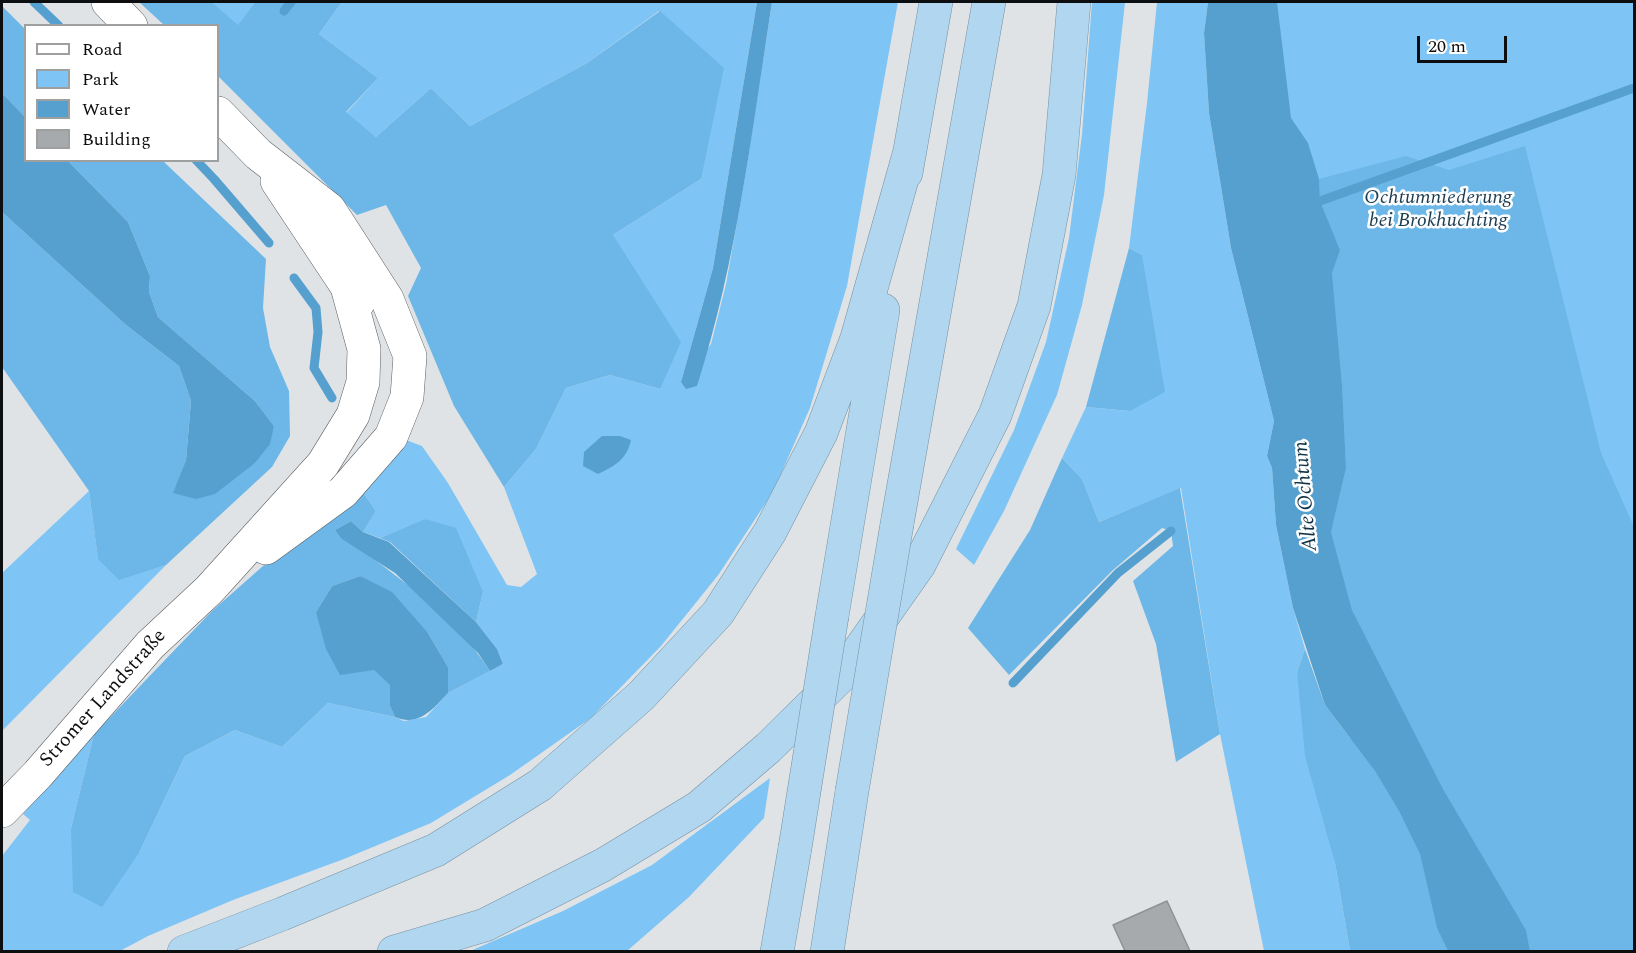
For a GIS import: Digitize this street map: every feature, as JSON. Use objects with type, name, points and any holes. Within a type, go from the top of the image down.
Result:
[{"type":"highway","points":[[777,951],[936,2]]},
{"type":"highway","points":[[827,951],[897,524],[989,2]]},
{"type":"highway","points":[[394,951],[485,925],[603,865],[699,807],[768,748],[840,676],[919,565],[995,415],[1034,306],[1059,175],[1074,2]]},
{"type":"highway","points":[[184,951],[282,914],[436,850],[531,791],[641,696],[718,613],[770,532],[821,433],[857,338],[910,151]]},
{"type":"street","points":[[108,2],[130,24]]},
{"type":"street","name":"Stromer Landstraße","points":[[209,590],[343,492],[391,437],[407,397],[410,356],[387,299],[329,209],[258,154],[219,113]]},
{"type":"street","name":"Stromer Landstraße","points":[[258,154],[346,283],[381,340],[407,397]]},
{"type":"street","name":"Stromer Landstraße","points":[[2,811],[38,774],[150,645],[209,590],[323,464],[353,416],[363,382],[364,349],[346,283]]},
{"type":"green space","points":[[139,2],[212,2],[238,25],[255,2],[342,2],[319,34],[378,78],[346,112],[376,137],[431,88],[470,126],[587,63],[660,11],[724,68],[701,179],[613,235],[681,342],[660,389],[610,375],[566,388],[536,449],[504,487],[454,406],[408,296],[421,268],[386,205],[357,215],[219,77],[219,24],[163,24]]},
{"type":"green space","points":[[212,2],[255,2],[238,26]]},
{"type":"green space","points":[[342,2],[757,2],[713,268],[681,382],[711,344],[726,284],[772,2],[898,2],[847,286],[810,408],[773,492],[719,574],[661,646],[591,718],[510,775],[431,823],[344,859],[233,900],[148,936],[120,951],[2,951],[2,856],[30,820],[23,814],[94,734],[71,828],[139,853],[185,756],[235,730],[282,747],[328,703],[395,717],[404,721],[426,717],[448,693],[503,664],[497,649],[476,622],[483,592],[426,519],[380,538],[363,532],[376,511],[362,491],[389,465],[406,440],[422,446],[448,483],[507,585],[521,587],[537,574],[504,487],[536,449],[566,388],[610,375],[660,389],[613,235],[701,179],[659,11],[587,63],[470,126],[431,88],[376,137],[346,113],[378,78],[319,34]]},
{"type":"green space","points":[[1092,2],[1125,2],[1104,195],[1082,305],[1057,395],[1004,511],[974,565],[956,549],[1014,430],[1046,342],[1069,238],[1082,134]]},
{"type":"green space","points":[[1157,2],[1208,2],[1204,33],[1209,113],[1231,248],[1274,421],[1267,456],[1272,468],[1276,525],[1293,608],[1305,649],[1297,672],[1350,951],[1264,951],[1220,734],[1181,488],[1099,522],[1082,479],[1062,458],[1086,407],[1130,411],[1142,255],[1129,248]]},
{"type":"green space","name":"Ochtumniederung bei Brokhuchting","points":[[1225,2],[1634,2],[1634,951],[1386,951]]},
{"type":"green space","points":[[2,6],[24,28],[24,116],[2,93]]},
{"type":"green space","points":[[1525,146],[1601,453],[1634,527],[1634,951],[1530,951],[1526,930],[1443,789],[1352,610],[1331,532],[1346,468],[1342,385],[1332,273],[1340,250],[1320,201],[1319,179],[1406,156],[1449,170]]},
{"type":"green space","points":[[69,162],[164,162],[266,259],[263,308],[270,347],[289,391],[290,436],[272,467],[166,565],[119,580],[98,559],[89,491],[2,367],[2,212],[126,325],[179,366],[191,401],[186,460],[174,493],[239,473],[255,463],[274,426],[255,401],[158,317],[149,292],[150,276],[128,222]]},
{"type":"green space","points":[[1129,248],[1142,255],[1165,392],[1130,411],[1086,407]]},
{"type":"green space","points":[[1062,458],[1082,479],[1099,522],[1180,488],[1220,734],[1176,762],[1156,644],[1133,581],[1173,546],[1171,531],[1162,528],[1112,571],[1009,675],[968,628],[1030,530]]},
{"type":"green space","points":[[89,491],[98,558],[119,579],[166,565],[2,731],[2,573]]},
{"type":"green space","points":[[362,491],[376,511],[363,532],[351,521],[335,530],[398,577],[439,612],[475,650],[490,671],[448,693],[448,667],[428,633],[360,576],[332,586],[316,612],[391,685],[390,706],[395,717],[328,703],[282,747],[235,730],[185,756],[139,853],[102,907],[73,892],[71,828],[94,734],[212,611],[297,536]]},
{"type":"green space","points":[[425,519],[456,528],[483,592],[476,622],[390,542],[380,538]]},
{"type":"green space","points":[[1305,649],[1325,705],[1375,771],[1399,811],[1420,854],[1437,928],[1448,951],[1350,951],[1335,863],[1305,756],[1297,672]]},
{"type":"green space","points":[[770,778],[764,818],[689,897],[627,951],[470,951],[563,911],[652,865]]},
{"type":"water","points":[[757,2],[772,2],[742,195],[711,339],[697,386],[686,389],[681,382],[713,268]]},
{"type":"water","name":"Alte Ochtum","points":[[1208,2],[1277,2],[1291,118],[1308,143],[1319,179],[1320,201],[1340,250],[1332,273],[1342,385],[1346,468],[1331,532],[1352,610],[1443,789],[1526,930],[1530,951],[1448,951],[1437,928],[1420,854],[1399,811],[1375,771],[1325,705],[1293,608],[1276,525],[1272,468],[1267,456],[1274,421],[1231,248],[1209,113],[1204,33]]},
{"type":"water","points":[[2,93],[24,116],[24,162],[69,162],[128,222],[150,276],[149,292],[158,317],[255,401],[274,426],[270,444],[255,463],[215,494],[196,499],[173,493],[186,460],[191,401],[179,366],[126,325],[2,212]]},
{"type":"water","points":[[602,436],[620,436],[631,440],[623,457],[598,474],[583,466],[584,452]]},
{"type":"water","points":[[351,521],[363,532],[389,542],[476,622],[497,649],[503,664],[490,671],[478,653],[395,573],[342,539],[335,530]]},
{"type":"water","points":[[360,576],[392,592],[428,633],[448,667],[448,693],[425,715],[411,720],[395,717],[390,706],[390,685],[374,670],[340,675],[326,649],[316,612],[332,586]]},
{"type":"building","points":[[1167,901],[1190,951],[1125,951],[1113,925]]},
{"type":"waterway","points":[[34,2],[57,24]]},
{"type":"waterway","points":[[284,11],[291,2]]},
{"type":"waterway","points":[[1309,205],[1634,88]]},
{"type":"waterway","points":[[198,162],[269,243]]},
{"type":"waterway","points":[[294,278],[316,308],[318,332],[314,368],[332,398]]},
{"type":"waterway","points":[[1013,683],[1118,573],[1171,531]]}]
